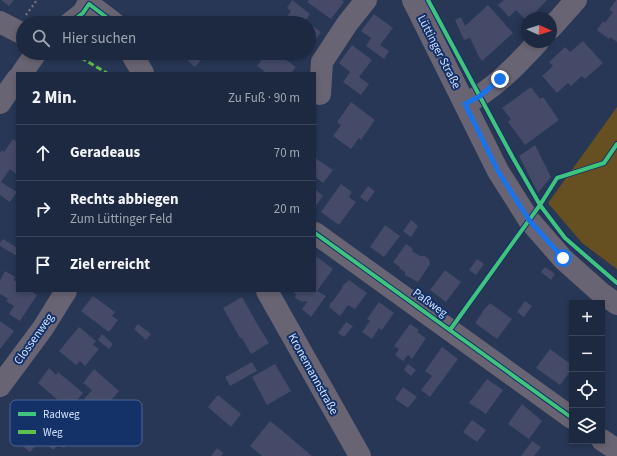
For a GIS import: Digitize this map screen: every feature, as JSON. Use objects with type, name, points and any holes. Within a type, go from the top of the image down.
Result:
[{"type":"street","points":[[320,94],[322,62],[347,24],[366,0]]},
{"type":"street","name":"Lüttinger Straße","points":[[413,0],[498,171],[529,220],[563,258],[602,293],[617,304]]},
{"type":"street","points":[[557,21],[576,0]]},
{"type":"street","points":[[79,16],[83,13],[89,2],[106,16]]},
{"type":"street","points":[[0,22],[16,30]]},
{"type":"street","points":[[465,104],[480,96],[533,48]]},
{"type":"street","points":[[23,72],[31,60]]},
{"type":"street","points":[[135,60],[142,72]]},
{"type":"street","points":[[0,103],[16,80]]},
{"type":"street","name":"Paßweg","points":[[316,234],[569,416]]},
{"type":"street","name":"Clossenweg","points":[[0,386],[43,328],[65,292]]},
{"type":"street","name":"Kronemannstraße","points":[[268,292],[360,456]]},
{"type":"street","points":[[605,442],[617,450]]},
{"type":"shaded area","points":[[617,107],[617,269],[582,243],[548,203]]},
{"type":"building","points":[[1,0],[14,0],[9,6]]},
{"type":"building","points":[[292,0],[310,14],[309,16],[288,16],[291,11],[287,8]]},
{"type":"building","points":[[309,0],[342,0],[344,2],[331,19],[307,2]]},
{"type":"building","points":[[504,0],[547,0],[536,12],[521,12],[521,15],[516,10],[509,17],[498,5]]},
{"type":"building","points":[[616,0],[617,42],[610,37],[609,39],[597,30],[603,21],[605,23],[613,12],[609,10]]},
{"type":"building","points":[[488,5],[513,33],[482,61],[470,38],[464,40],[455,20],[461,17],[465,26]]},
{"type":"building","points":[[374,14],[393,28],[380,45],[389,51],[384,59],[366,46],[371,38],[361,31]]},
{"type":"building","points":[[316,28],[321,32],[316,39]]},
{"type":"building","points":[[583,41],[603,63],[585,79],[582,76],[571,86],[568,83],[557,93],[542,76],[553,66],[549,62],[565,47],[570,52]]},
{"type":"building","points":[[352,45],[372,60],[359,77],[369,84],[361,95],[343,82],[350,72],[339,63]]},
{"type":"building","points":[[187,60],[201,60],[195,67]]},
{"type":"building","points":[[262,60],[286,60],[296,67],[292,72],[264,72],[257,66]]},
{"type":"building","points":[[531,87],[540,99],[543,97],[559,120],[525,145],[508,122],[511,119],[502,108]]},
{"type":"building","points":[[351,102],[375,120],[361,140],[359,138],[351,149],[333,136],[341,125],[337,122]]},
{"type":"building","points":[[13,139],[16,141],[16,174],[10,169],[1,182],[16,191],[10,202],[0,195],[0,153],[2,150],[4,152]]},
{"type":"building","points":[[535,145],[551,177],[538,193],[519,156]]},
{"type":"building","points":[[316,159],[333,170],[323,183],[316,178]]},
{"type":"building","points":[[341,184],[352,192],[349,197],[356,202],[339,225],[321,212]]},
{"type":"building","points":[[368,186],[375,191],[367,202],[360,197]]},
{"type":"building","points":[[316,190],[323,196],[316,206]]},
{"type":"building","points":[[411,220],[418,226],[411,237],[403,231]]},
{"type":"building","points":[[385,225],[400,236],[384,257],[370,247]]},
{"type":"building","points":[[3,239],[16,247],[16,255],[0,246]]},
{"type":"building","points":[[406,244],[413,249],[412,251],[429,259],[430,264],[418,282],[405,275],[405,272],[393,262]]},
{"type":"building","points":[[317,257],[333,269],[317,291],[326,296],[311,317],[302,309],[307,302],[302,302],[295,298],[296,294],[293,292],[316,292]]},
{"type":"building","points":[[477,259],[484,264],[476,275],[469,270]]},
{"type":"building","points":[[545,267],[555,274],[551,280],[541,272]]},
{"type":"building","points":[[445,270],[461,282],[446,302],[430,290]]},
{"type":"building","points":[[5,271],[15,277],[16,292],[32,292],[37,295],[20,321],[9,314],[14,306],[6,301],[8,299],[0,294],[0,280]]},
{"type":"building","points":[[349,280],[367,293],[355,309],[348,305],[340,316],[329,307],[331,302],[343,287],[342,286]]},
{"type":"building","points":[[93,296],[115,312],[112,316],[118,320],[109,332],[81,311]]},
{"type":"building","points":[[242,297],[269,343],[251,354],[223,308]]},
{"type":"building","points":[[525,301],[532,306],[524,317],[517,312]]},
{"type":"building","points":[[379,302],[394,313],[382,330],[379,328],[372,339],[362,332],[370,321],[367,319]]},
{"type":"building","points":[[490,303],[512,319],[497,339],[475,323]]},
{"type":"building","points":[[0,321],[14,331],[1,348],[0,348]]},
{"type":"building","points":[[346,322],[353,326],[344,337],[338,333]]},
{"type":"building","points":[[138,324],[151,334],[146,340],[134,329]]},
{"type":"building","points":[[410,324],[419,330],[417,332],[426,338],[412,359],[408,355],[403,361],[395,355],[399,349],[394,346]]},
{"type":"building","points":[[79,327],[96,341],[93,345],[99,349],[85,366],[80,361],[76,365],[59,351]]},
{"type":"building","points":[[102,334],[113,344],[109,349],[98,340]]},
{"type":"building","points":[[442,347],[458,359],[430,397],[421,390],[432,376],[425,371]]},
{"type":"building","points":[[550,349],[569,363],[569,373],[560,385],[536,368]]},
{"type":"building","points":[[252,362],[257,371],[230,386],[225,377]]},
{"type":"building","points":[[275,364],[291,391],[267,405],[252,377]]},
{"type":"building","points":[[408,364],[416,370],[411,376],[404,370]]},
{"type":"building","points":[[49,368],[56,375],[58,372],[83,393],[77,400],[58,400],[38,383]]},
{"type":"building","points":[[94,369],[119,391],[111,400],[85,400],[84,399],[92,390],[83,383]]},
{"type":"building","points":[[487,379],[503,390],[486,414],[469,403]]},
{"type":"building","points":[[403,387],[417,397],[408,408],[395,399]]},
{"type":"building","points":[[218,395],[241,414],[231,427],[208,407]]},
{"type":"building","points":[[522,404],[542,421],[529,439],[508,424]]},
{"type":"building","points":[[472,420],[486,430],[477,442],[463,432]]},
{"type":"building","points":[[270,421],[312,456],[262,456],[250,446]]},
{"type":"building","points":[[532,441],[541,447],[534,456],[521,456]]},
{"type":"building","points":[[23,446],[35,446],[30,452]]},
{"type":"building","points":[[48,446],[57,446],[54,449]]},
{"type":"building","points":[[217,448],[223,453],[221,456],[211,456]]},
{"type":"marked path","points":[[85,60],[105,72]]},
{"type":"cycle path","points":[[428,0],[540,205],[565,238],[617,283]]},
{"type":"cycle path","points":[[79,16],[89,4],[105,16]]},
{"type":"cycle path","points":[[450,330],[540,205],[557,178],[604,163],[617,144]]},
{"type":"cycle path","points":[[316,234],[569,416]]},
{"type":"route","points":[[500,79],[480,96],[465,104],[498,171],[529,220],[563,258]]}]
